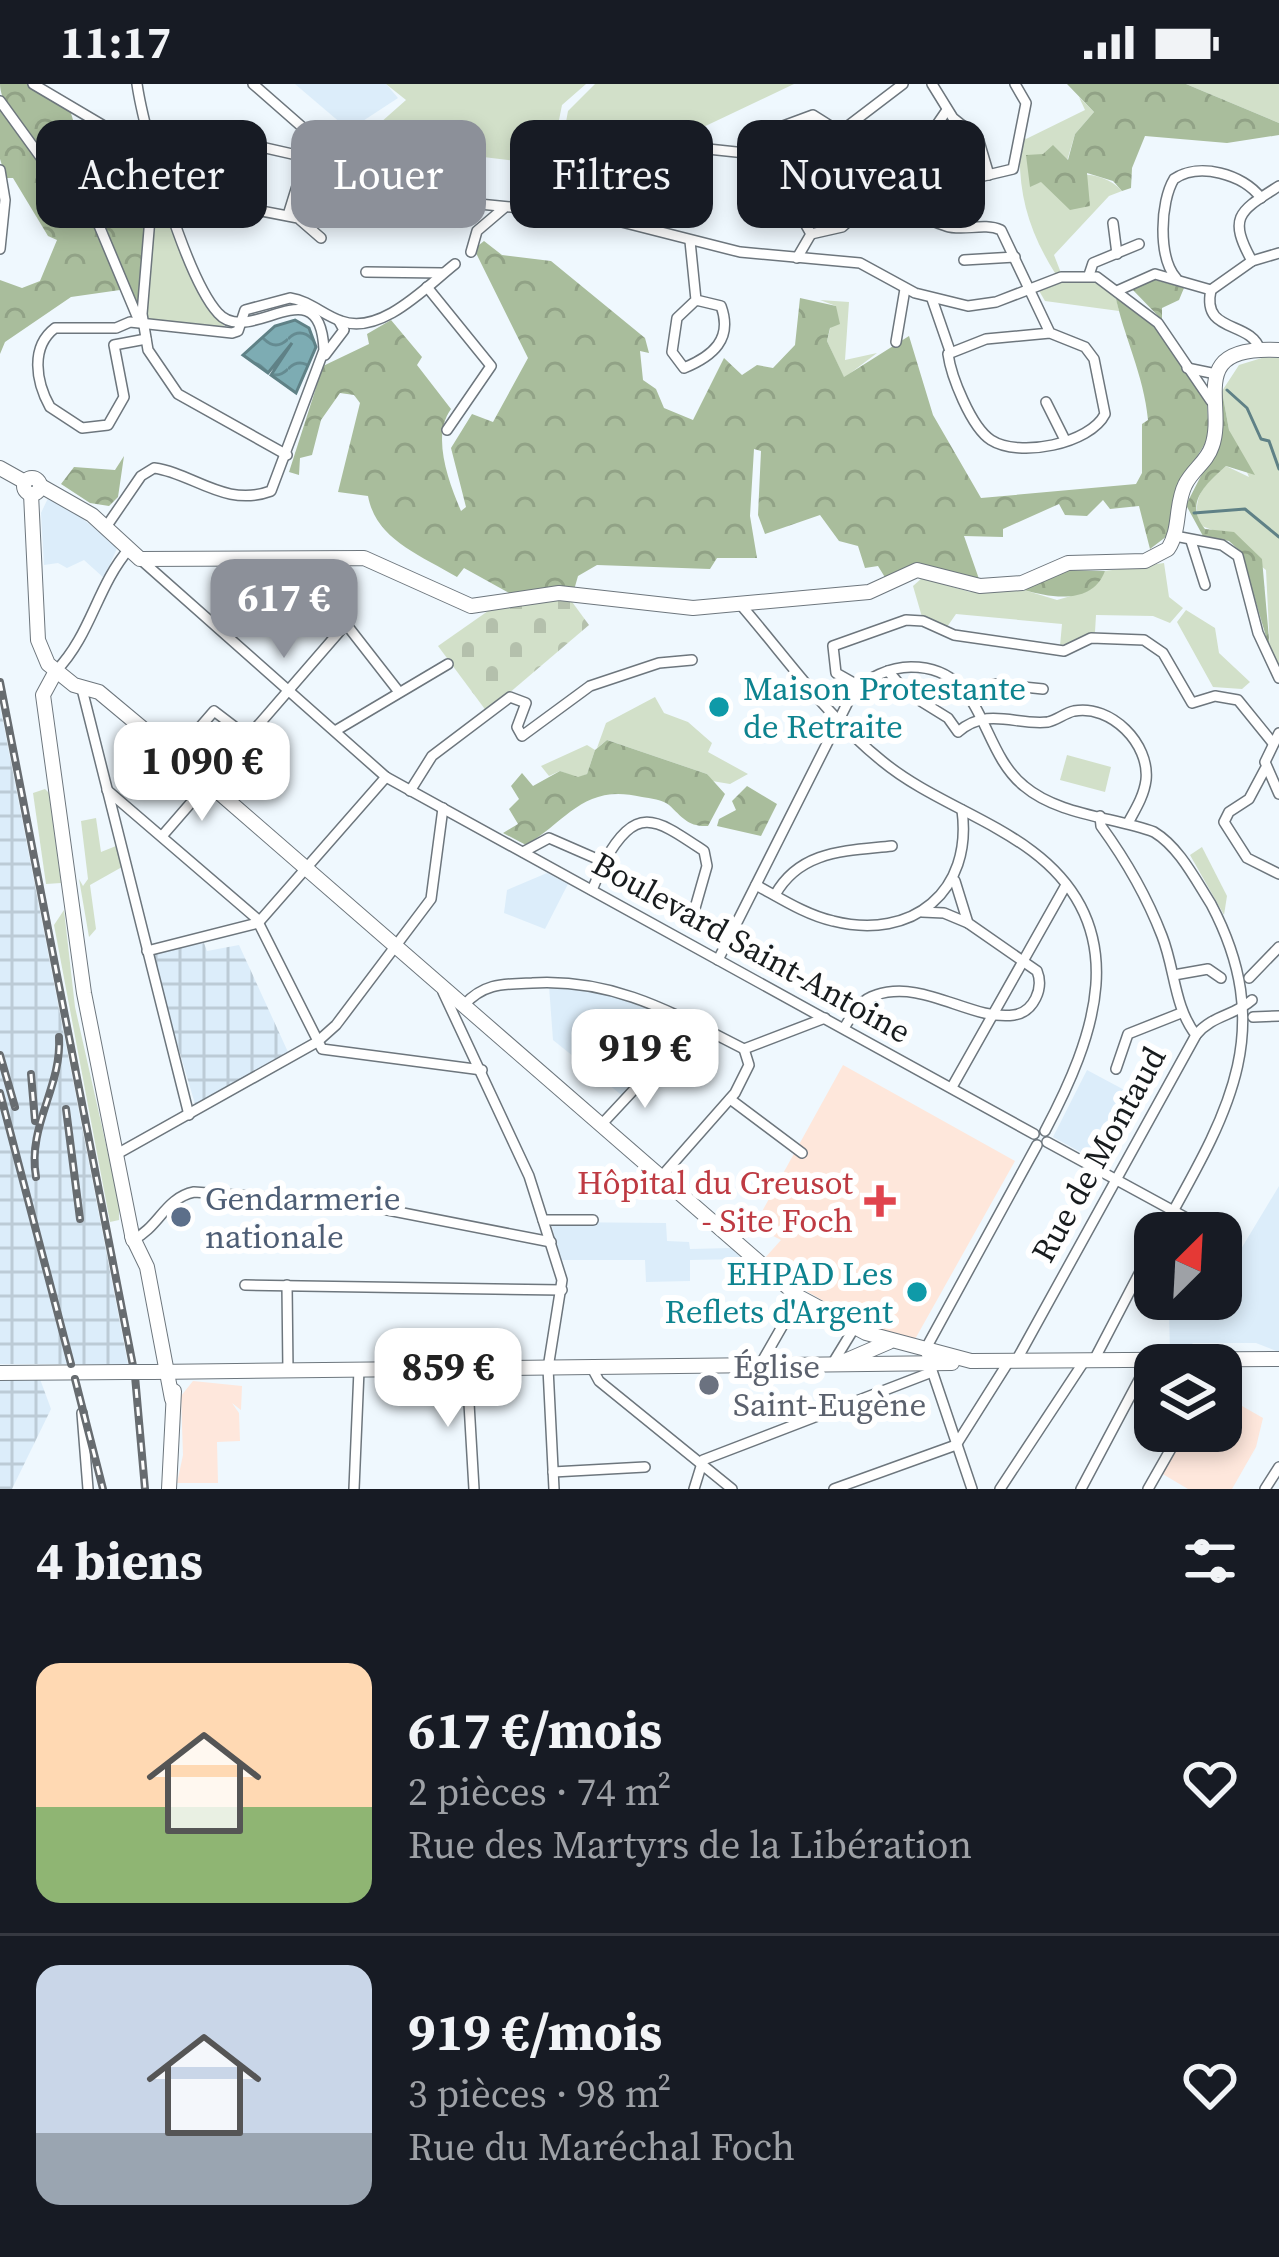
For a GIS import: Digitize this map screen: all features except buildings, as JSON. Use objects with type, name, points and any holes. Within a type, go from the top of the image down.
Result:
[{"type":"main road","points":[[0,468],[111,521],[135,554],[364,558],[463,604],[483,607],[559,592],[674,608],[740,604],[869,592],[916,570],[980,586],[1022,583],[1068,563],[1145,561],[1183,538],[1185,484],[1214,440],[1206,377],[1231,361],[1261,350],[1279,350]]},
{"type":"main road","points":[[32,487],[40,650],[56,671],[82,688],[99,692],[208,783],[799,1297],[848,1326],[894,1342],[927,1362],[971,1361]]},
{"type":"main road","points":[[56,671],[43,694],[84,993],[133,1240],[144,1255],[160,1324],[172,1400],[170,1489]]},
{"type":"main road","points":[[848,1326],[880,1364]]},
{"type":"main road","points":[[831,1366],[867,1348],[894,1342]]},
{"type":"main road","points":[[0,1373],[1134,1359]]},
{"type":"main road","points":[[1242,1361],[1279,1359]]},
{"type":"street","points":[[33,84],[99,120]]},
{"type":"street","points":[[137,84],[143,120]]},
{"type":"street","points":[[253,84],[292,120]]},
{"type":"street","points":[[856,120],[903,84]]},
{"type":"street","points":[[932,84],[947,110],[979,138],[988,175]]},
{"type":"street","points":[[985,176],[1013,169],[1026,103],[1015,84]]},
{"type":"street","points":[[0,101],[50,170],[95,216],[162,376],[178,394],[286,454]]},
{"type":"street","points":[[940,120],[947,110]]},
{"type":"street","points":[[0,170],[4,200],[0,249]]},
{"type":"street","points":[[1176,278],[1166,262],[1165,239],[1166,196],[1174,178],[1192,170],[1219,175],[1246,182],[1261,198]]},
{"type":"street","points":[[1252,261],[1238,225],[1244,211],[1279,186]]},
{"type":"street","points":[[288,215],[291,205]]},
{"type":"street","points":[[486,205],[594,215],[690,241],[860,263],[932,299],[987,305],[1060,277],[1089,275],[1119,290],[1158,323],[1187,368],[1206,377]]},
{"type":"street","points":[[471,252],[473,236],[504,208]]},
{"type":"street","points":[[267,212],[288,215],[321,238]]},
{"type":"street","points":[[1113,224],[1117,254]]},
{"type":"street","points":[[142,326],[149,228]]},
{"type":"street","points":[[111,521],[151,469],[164,469],[206,488],[264,494],[277,486],[324,350],[321,328],[303,311],[285,308],[239,325],[221,317],[197,275],[179,228]]},
{"type":"street","points":[[808,228],[811,234]]},
{"type":"street","points":[[797,258],[811,234],[829,228]]},
{"type":"street","points":[[976,228],[1001,230],[1050,333]]},
{"type":"street","points":[[690,241],[696,300],[674,326],[671,352],[684,368],[719,346],[727,331],[721,306],[696,300]]},
{"type":"street","points":[[1089,275],[1093,263],[1139,244]]},
{"type":"street","points":[[1211,290],[1252,261],[1279,253]]},
{"type":"street","points":[[964,260],[1015,257]]},
{"type":"street","points":[[146,339],[114,345],[124,397],[105,427],[73,424],[50,407],[38,373],[47,334],[70,324],[236,332],[245,310],[290,298],[339,321],[369,323],[455,264]]},
{"type":"street","points":[[366,272],[442,273]]},
{"type":"street","points":[[1119,290],[1144,275],[1176,278],[1211,290]]},
{"type":"street","points":[[427,287],[490,366],[447,430]]},
{"type":"street","points":[[896,342],[905,289]]},
{"type":"street","points":[[1211,290],[1210,310],[1216,320],[1252,335],[1261,350]]},
{"type":"street","points":[[932,299],[950,351],[950,367],[990,439],[1023,447],[1065,440],[1098,426],[1106,408],[1090,352],[1076,340],[1050,333],[986,339],[950,351]]},
{"type":"street","points":[[318,364],[344,330],[339,321]]},
{"type":"street","points":[[1046,402],[1065,440]]},
{"type":"street","points":[[1183,538],[1205,585]]},
{"type":"street","points":[[1183,538],[1222,544],[1238,556],[1258,633],[1279,678]]},
{"type":"street","points":[[56,671],[84,635],[106,581],[135,554]]},
{"type":"street","name":"Boulevard Saint-Antoine","points":[[135,554],[386,777],[1177,1212]]},
{"type":"street","points":[[163,835],[346,625],[349,598]]},
{"type":"street","points":[[700,1464],[927,1362],[1086,1047],[1097,1003],[1094,948],[1066,885],[1032,851],[896,772],[839,718],[740,604]]},
{"type":"street","points":[[859,686],[836,673],[833,646],[906,620],[923,621],[954,635],[1064,651],[1090,638],[1144,640],[1163,652],[1192,703],[1215,696],[1238,700],[1275,738],[1249,800],[1229,812],[1224,822],[1247,858],[1279,874]]},
{"type":"street","points":[[346,625],[399,692]]},
{"type":"street","points":[[410,791],[432,756],[511,697],[526,703],[517,728],[522,736],[590,686],[659,663],[692,660]]},
{"type":"street","points":[[335,731],[448,664]]},
{"type":"street","points":[[718,960],[859,686],[888,671],[934,670],[969,691],[1000,757],[1022,785],[1041,798],[1161,836],[1225,926],[1249,978],[1255,1031],[1237,1095],[1173,1210]]},
{"type":"street","points":[[888,671],[906,692],[948,718],[952,730],[958,732],[984,719],[1006,716],[1051,722],[1075,711],[1106,717],[1130,733],[1146,766],[1142,797],[1128,824]]},
{"type":"street","points":[[969,691],[993,684],[1043,689]]},
{"type":"street","points":[[82,688],[189,1114]]},
{"type":"street","points":[[175,756],[214,711],[248,737]]},
{"type":"street","points":[[1265,769],[1279,794]]},
{"type":"street","points":[[147,951],[259,923],[386,777]]},
{"type":"street","points":[[107,790],[259,923],[317,1042],[329,1053],[482,1070]]},
{"type":"street","points":[[117,1154],[317,1042],[398,948],[430,899],[443,808]]},
{"type":"street","points":[[918,912],[955,881],[966,845],[962,810]]},
{"type":"street","points":[[1100,815],[1101,826],[1146,898],[1174,975],[1181,1013],[1196,1035]]},
{"type":"street","points":[[442,833],[465,820]]},
{"type":"street","points":[[592,890],[627,827],[639,822],[663,824],[704,851],[706,866],[693,915],[730,935]]},
{"type":"street","points":[[523,852],[549,838],[604,862]]},
{"type":"street","points":[[776,896],[791,870],[807,861],[892,846]]},
{"type":"street","points":[[955,881],[968,923]]},
{"type":"street","points":[[755,885],[834,922],[885,922],[918,912],[944,913],[1024,960],[1041,980],[1033,1003],[1021,1014],[888,992],[862,1001],[844,1028]]},
{"type":"street","points":[[952,1088],[1066,885]]},
{"type":"street","points":[[1249,978],[1279,947]]},
{"type":"street","points":[[1174,975],[1208,969],[1221,978]]},
{"type":"street","points":[[439,982],[482,1070],[543,1220],[562,1290],[548,1368],[554,1489]]},
{"type":"street","points":[[464,1005],[487,986],[601,985],[646,999],[744,1049],[825,1018]]},
{"type":"street","name":"Rue de Montaud","points":[[956,1445],[1012,1361],[1196,1035],[1206,1023],[1232,1015],[1252,1000]]},
{"type":"street","points":[[1115,1069],[1128,1034],[1181,1013]]},
{"type":"street","points":[[1232,1015],[1255,1031]]},
{"type":"street","points":[[1253,1017],[1279,1016]]},
{"type":"street","points":[[661,1177],[730,1099],[748,1070],[744,1049]]},
{"type":"street","points":[[601,1125],[656,1066]]},
{"type":"street","points":[[730,1099],[802,1153]]},
{"type":"street","points":[[133,1240],[150,1231],[178,1196],[194,1192],[357,1204],[551,1242]]},
{"type":"street","points":[[543,1220],[593,1220]]},
{"type":"street","points":[[1000,1489],[1090,1360],[1134,1281]]},
{"type":"street","points":[[245,1285],[562,1290]]},
{"type":"street","points":[[286,1286],[289,1372]]},
{"type":"street","points":[[760,1366],[799,1297]]},
{"type":"street","points":[[831,1366],[848,1326]]},
{"type":"street","points":[[927,1362],[972,1489]]},
{"type":"street","points":[[592,1368],[599,1381],[732,1489]]},
{"type":"street","points":[[467,1369],[474,1489]]},
{"type":"street","points":[[354,1489],[359,1370]]},
{"type":"street","points":[[1081,1489],[1134,1389]]},
{"type":"street","points":[[82,1413],[88,1489]]},
{"type":"street","points":[[834,1489],[956,1445]]},
{"type":"street","points":[[1148,1489],[1169,1452]]},
{"type":"street","points":[[694,1489],[700,1464]]},
{"type":"street","points":[[553,1472],[645,1467]]},
{"type":"street","points":[[1265,1489],[1279,1467]]},
{"type":"shaded area","points":[[295,84],[386,84],[398,98],[364,120],[337,120]]},
{"type":"shaded area","points":[[50,494],[118,546],[104,578],[84,560],[67,568],[58,563],[44,565],[41,513]]},
{"type":"shaded area","points":[[0,706],[53,978],[128,1364],[0,1364]]},
{"type":"shaded area","points":[[547,873],[568,884],[545,929],[504,913],[507,890]]},
{"type":"shaded area","points":[[204,943],[207,951],[239,945],[288,1052],[195,1104],[151,955]]},
{"type":"shaded area","points":[[549,986],[602,990],[691,1028],[680,1046],[624,1097],[553,1040]]},
{"type":"shaded area","name":"Hôpital du Creusot - Site Foch","points":[[843,1065],[1015,1161],[914,1341],[862,1323],[794,1284],[764,1259],[781,1240],[754,1226]]},
{"type":"shaded area","points":[[1087,1070],[1130,1093],[1093,1159],[1053,1137]]},
{"type":"shaded area","points":[[1279,1186],[1279,1352],[1256,1343],[1170,1344],[1169,1320],[1242,1320],[1242,1247]]},
{"type":"shaded area","points":[[551,1222],[666,1223],[667,1241],[689,1242],[690,1249],[731,1248],[743,1259],[690,1260],[690,1281],[646,1282],[645,1260],[560,1260]]},
{"type":"shaded area","points":[[40,1379],[51,1409],[12,1489],[0,1489],[0,1380]]},
{"type":"shaded area","points":[[193,1381],[242,1386],[241,1410],[232,1403],[239,1413],[240,1441],[217,1442],[218,1483],[177,1483],[183,1455],[181,1396]]},
{"type":"shaded area","points":[[1242,1406],[1263,1418],[1256,1447],[1232,1489],[1188,1489],[1161,1473],[1173,1452],[1242,1452]]},
{"type":"green space","points":[[0,84],[27,84],[70,110],[73,120],[36,120],[36,144],[3,97]]},
{"type":"green space","points":[[386,84],[586,84],[562,105],[559,120],[510,120],[510,160],[486,157],[486,120],[383,120],[406,100]]},
{"type":"green space","points":[[595,84],[794,84],[713,122],[566,120],[568,111]]},
{"type":"green space","points":[[1067,84],[1186,84],[1279,123],[1279,135],[1227,143],[1145,136],[1132,168],[1131,188],[1122,191],[1113,181],[1087,173],[1090,206],[1070,210],[1041,182],[1030,187],[1026,155],[1043,154],[1053,145],[1068,160],[1075,134],[1094,112]]},
{"type":"green space","points":[[1186,84],[1279,84],[1279,123]]},
{"type":"green space","points":[[1079,97],[1094,112],[1075,134],[1067,161],[1043,154],[1030,164],[1030,186],[1054,178],[1091,175],[1122,191],[1109,196],[1054,255],[1061,273],[1055,273],[1025,205],[1021,133],[1026,139],[1085,110]]},
{"type":"green space","points":[[0,105],[36,149],[36,216],[13,178],[6,178],[0,159]]},
{"type":"green space","points":[[43,228],[96,228],[120,290],[71,297],[5,342],[0,354],[0,280],[22,288],[40,281],[57,240]]},
{"type":"green space","points":[[101,228],[145,228],[138,311]]},
{"type":"green space","points":[[152,228],[175,228],[194,284],[215,317],[229,329],[145,319]]},
{"type":"green space","points":[[484,241],[502,255],[551,261],[645,338],[649,353],[640,351],[643,380],[656,389],[664,408],[693,420],[724,358],[742,375],[757,365],[773,368],[795,345],[800,298],[836,306],[840,324],[830,328],[827,341],[844,377],[909,336],[933,415],[981,498],[1136,484],[1142,473],[1142,424],[1148,420],[1115,294],[1152,323],[1207,404],[1209,437],[1175,492],[1167,536],[1150,549],[1139,506],[1110,509],[1103,500],[1087,516],[1065,515],[1059,504],[1003,529],[1003,537],[964,536],[979,579],[923,565],[886,579],[878,566],[865,568],[858,546],[839,541],[820,515],[765,534],[758,515],[761,451],[754,449],[750,516],[757,558],[717,558],[710,569],[597,565],[578,576],[574,590],[511,594],[464,568],[457,577],[414,553],[380,524],[368,496],[338,492],[360,403],[354,395],[340,393],[321,420],[312,455],[300,458],[299,475],[289,472],[323,366],[369,344],[367,334],[391,320],[422,357],[417,365],[451,409],[442,444],[461,511],[466,507],[451,448],[472,414],[493,422],[528,358],[474,249]]},
{"type":"green space","points":[[1152,279],[1184,288],[1179,300],[1162,308],[1162,320],[1130,287]]},
{"type":"green space","points":[[1065,280],[1097,281],[1115,294],[1119,311],[1045,301],[1038,289]]},
{"type":"green space","points":[[820,300],[849,302],[845,360],[877,353],[844,378],[827,341],[836,306]]},
{"type":"green space","points":[[1279,358],[1279,666],[1270,650],[1266,570],[1218,532],[1199,525],[1197,515],[1202,491],[1226,466],[1249,477],[1229,430],[1222,391],[1239,365]]},
{"type":"green space","points":[[1222,391],[1229,430],[1255,475],[1226,466],[1205,487],[1196,511],[1205,529],[1234,532],[1262,559],[1270,650],[1241,552],[1229,541],[1203,536],[1186,505],[1205,468]]},
{"type":"green space","points":[[124,456],[118,497],[109,506],[90,503],[61,484],[74,467],[115,470]]},
{"type":"green space","points":[[1164,563],[1169,597],[1183,608],[1170,623],[1153,616],[1096,615],[1095,632],[1060,646],[1062,624],[956,614],[947,627],[922,617],[913,586],[922,578],[970,592],[1024,590],[1057,600],[1088,591],[1105,571]]},
{"type":"green space","points":[[1068,570],[1105,571],[1099,582],[1081,594],[1024,590]]},
{"type":"green space","points":[[567,595],[589,625],[487,712],[438,646],[488,611]]},
{"type":"green space","points":[[1186,610],[1215,628],[1219,653],[1250,682],[1242,689],[1213,687],[1177,622]]},
{"type":"green space","points":[[655,697],[664,713],[688,722],[712,743],[708,752],[748,774],[730,784],[712,781],[707,774],[607,740],[597,748],[606,723]]},
{"type":"green space","points":[[607,740],[707,774],[725,794],[708,826],[690,823],[663,802],[622,794],[591,799],[526,845],[503,833],[518,824],[509,809],[519,799],[511,786],[522,773],[533,786],[560,771],[578,777],[587,774],[595,750]]},
{"type":"green space","points":[[587,745],[595,750],[587,774],[578,778],[560,771],[549,776],[541,766]]},
{"type":"green space","points":[[1067,755],[1111,767],[1105,792],[1060,780]]},
{"type":"green space","points":[[747,786],[777,804],[761,836],[717,826],[719,819],[736,810],[732,801]]},
{"type":"green space","points":[[45,789],[61,883],[46,884],[33,793]]},
{"type":"green space","points":[[96,818],[101,852],[116,846],[122,867],[90,885],[96,929],[89,937],[79,879],[83,886],[88,879],[81,821]]},
{"type":"green space","points":[[1202,847],[1227,896],[1224,915],[1190,855]]},
{"type":"green space","points":[[64,910],[75,1007],[119,1202],[119,1220],[110,1222],[54,925]]},
{"type":"water","points":[[295,320],[309,328],[316,347],[296,393],[271,375],[292,343],[268,373],[243,355],[275,326]]},
{"type":"waterway","points":[[1227,390],[1247,408],[1261,439],[1269,441],[1279,469]]},
{"type":"waterway","points":[[1194,513],[1245,509],[1279,537]]},
{"type":"railway","points":[[0,682],[135,1376],[145,1489]]},
{"type":"railway","points":[[36,1177],[36,1141],[59,1055],[59,1037]]},
{"type":"railway","points":[[0,1055],[15,1107]]},
{"type":"railway","points":[[31,1074],[35,1121]]},
{"type":"railway","points":[[0,1093],[71,1364]]},
{"type":"railway","points":[[66,1109],[80,1219]]},
{"type":"railway","points":[[75,1379],[103,1489]]},
{"type":"place","name":"Maison Protestante de Retraite","points":[[719,707]]},
{"type":"place","name":"Hôpital du Creusot - Site Foch","points":[[880,1201]]},
{"type":"place","name":"Gendarmerie nationale","points":[[181,1217]]},
{"type":"place","name":"EHPAD Les Reflets d'Argent","points":[[917,1292]]},
{"type":"place","name":"Église Saint-Eugène","points":[[709,1385]]}]
